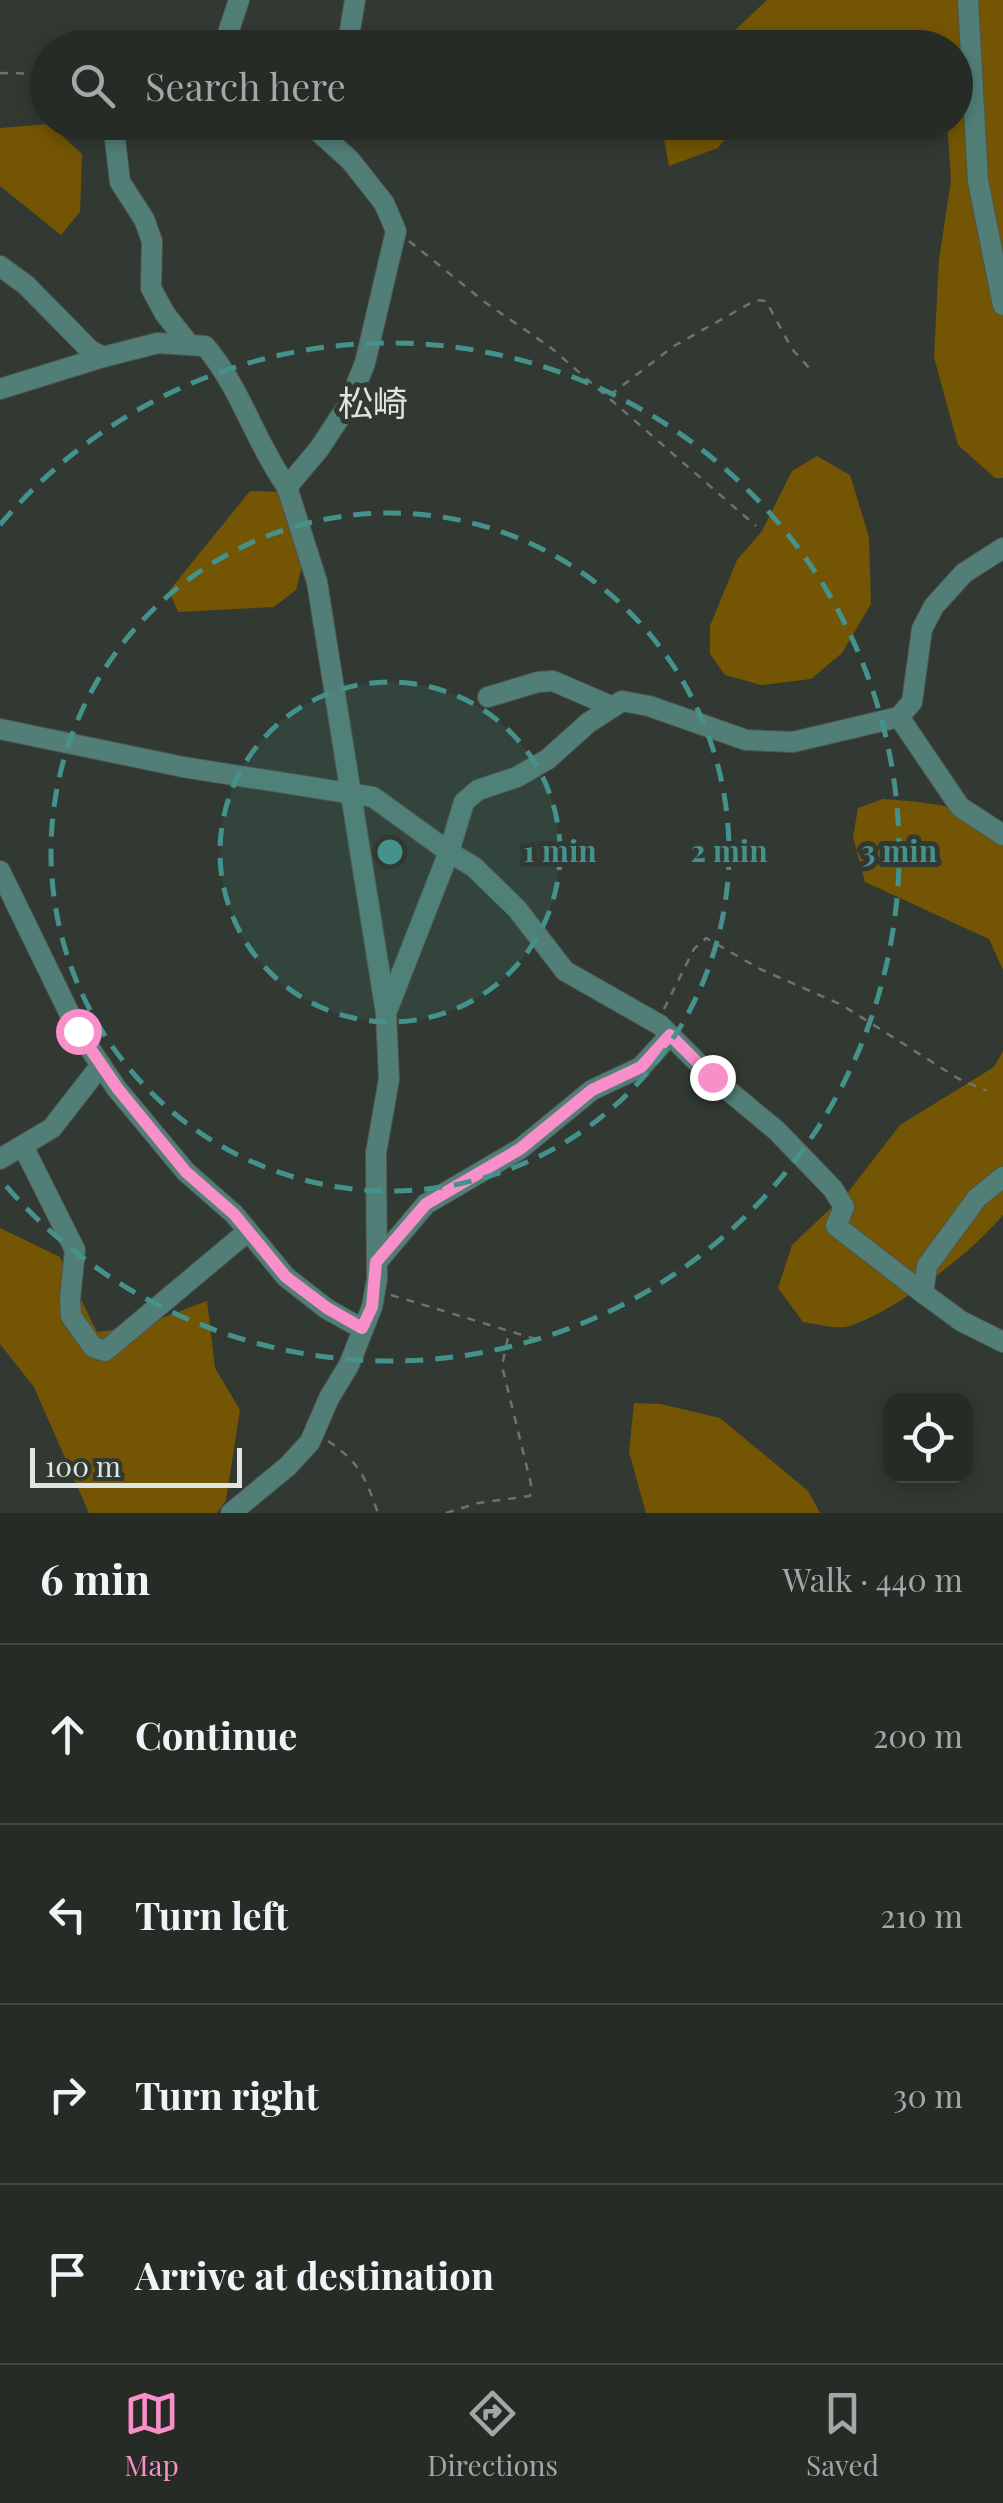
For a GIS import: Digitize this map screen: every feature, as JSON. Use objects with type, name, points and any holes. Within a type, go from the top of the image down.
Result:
[{"type":"street","points":[[230,30],[239,0]]},
{"type":"street","points":[[350,30],[355,0]]},
{"type":"street","points":[[968,0],[970,30]]},
{"type":"street","points":[[973,90],[978,181],[1003,305]]},
{"type":"street","points":[[115,140],[120,182],[144,219],[152,241],[152,288],[165,314],[188,343]]},
{"type":"street","points":[[287,487],[320,449],[348,404],[365,363],[396,231],[384,202],[330,140]]},
{"type":"street","points":[[0,266],[26,285],[90,350],[103,357]]},
{"type":"street","points":[[0,389],[158,344],[205,346],[247,409],[272,466],[287,487],[316,582],[386,1013],[388,1079],[376,1153],[375,1290],[349,1365],[310,1442],[288,1466],[231,1513]]},
{"type":"street","points":[[386,1013],[449,852],[464,802],[478,790],[517,777],[548,759],[588,723],[622,702],[650,706],[746,740],[793,742],[899,718],[912,702],[922,629],[934,606],[964,573],[1003,548]]},
{"type":"street","points":[[488,696],[553,681],[613,707]]},
{"type":"street","points":[[899,718],[960,807],[1003,835]]},
{"type":"street","points":[[0,729],[183,767],[350,792],[373,797],[390,807],[474,867],[517,909],[565,971],[663,1029],[712,1077],[777,1131],[833,1189],[844,1208],[836,1226],[961,1320],[1003,1342]]},
{"type":"street","points":[[0,871],[78,1031],[167,1150],[234,1214],[286,1277],[362,1328]]},
{"type":"street","points":[[376,1262],[426,1204],[520,1149],[592,1090],[641,1067],[663,1029]]},
{"type":"street","points":[[0,1158],[52,1128],[101,1065]]},
{"type":"street","points":[[23,1146],[75,1250],[71,1316],[93,1347],[105,1351],[119,1342],[247,1232]]},
{"type":"street","points":[[922,1292],[927,1266],[977,1198],[1003,1177]]},
{"type":"path","points":[[0,73],[30,74]]},
{"type":"path","points":[[396,231],[486,303],[550,347],[756,526]]},
{"type":"path","points":[[609,396],[674,346],[756,300],[766,301],[792,349],[811,370]]},
{"type":"path","points":[[663,1029],[694,949],[706,938],[760,969],[842,1004],[925,1059],[986,1091]]},
{"type":"path","points":[[375,1290],[542,1340]]},
{"type":"path","points":[[446,1513],[478,1503],[530,1496],[531,1484],[502,1366],[509,1332]]},
{"type":"path","points":[[315,1432],[352,1458],[363,1472],[378,1513]]},
{"type":"shaded area","points":[[767,0],[1003,0],[1003,478],[995,478],[958,445],[934,357],[939,260],[951,180],[948,140],[973,140],[973,30],[735,30]]},
{"type":"shaded area","points":[[30,126],[30,140],[67,140],[82,154],[80,212],[61,235],[0,186],[0,128]]},
{"type":"shaded area","points":[[664,140],[724,140],[718,148],[669,166]]},
{"type":"shaded area","points":[[817,456],[850,475],[869,537],[871,604],[842,653],[811,679],[761,685],[725,675],[710,654],[710,626],[737,560],[762,531],[792,471]]},
{"type":"shaded area","points":[[250,491],[287,492],[310,533],[296,590],[274,607],[178,612],[169,591]]},
{"type":"shaded area","points":[[883,799],[945,806],[1003,827],[1003,970],[989,939],[865,882],[853,837],[858,808]]},
{"type":"shaded area","points":[[1003,1051],[1003,1215],[953,1263],[890,1307],[845,1327],[803,1322],[778,1288],[792,1245],[849,1191],[900,1125],[994,1067]]},
{"type":"shaded area","points":[[0,1228],[60,1257],[97,1332],[138,1327],[207,1301],[215,1368],[240,1410],[226,1500],[217,1513],[89,1513],[34,1387],[0,1344]]},
{"type":"shaded area","points":[[634,1403],[661,1404],[720,1418],[808,1491],[820,1513],[646,1513],[629,1452]]},
{"type":"district","name":"松崎","points":[[373,404]]},
{"type":"route","points":[[78,1031],[157,1139],[186,1172],[234,1214],[286,1277],[362,1328],[372,1307],[376,1262],[426,1204],[520,1149],[592,1090],[641,1067],[670,1035],[712,1077]]}]
